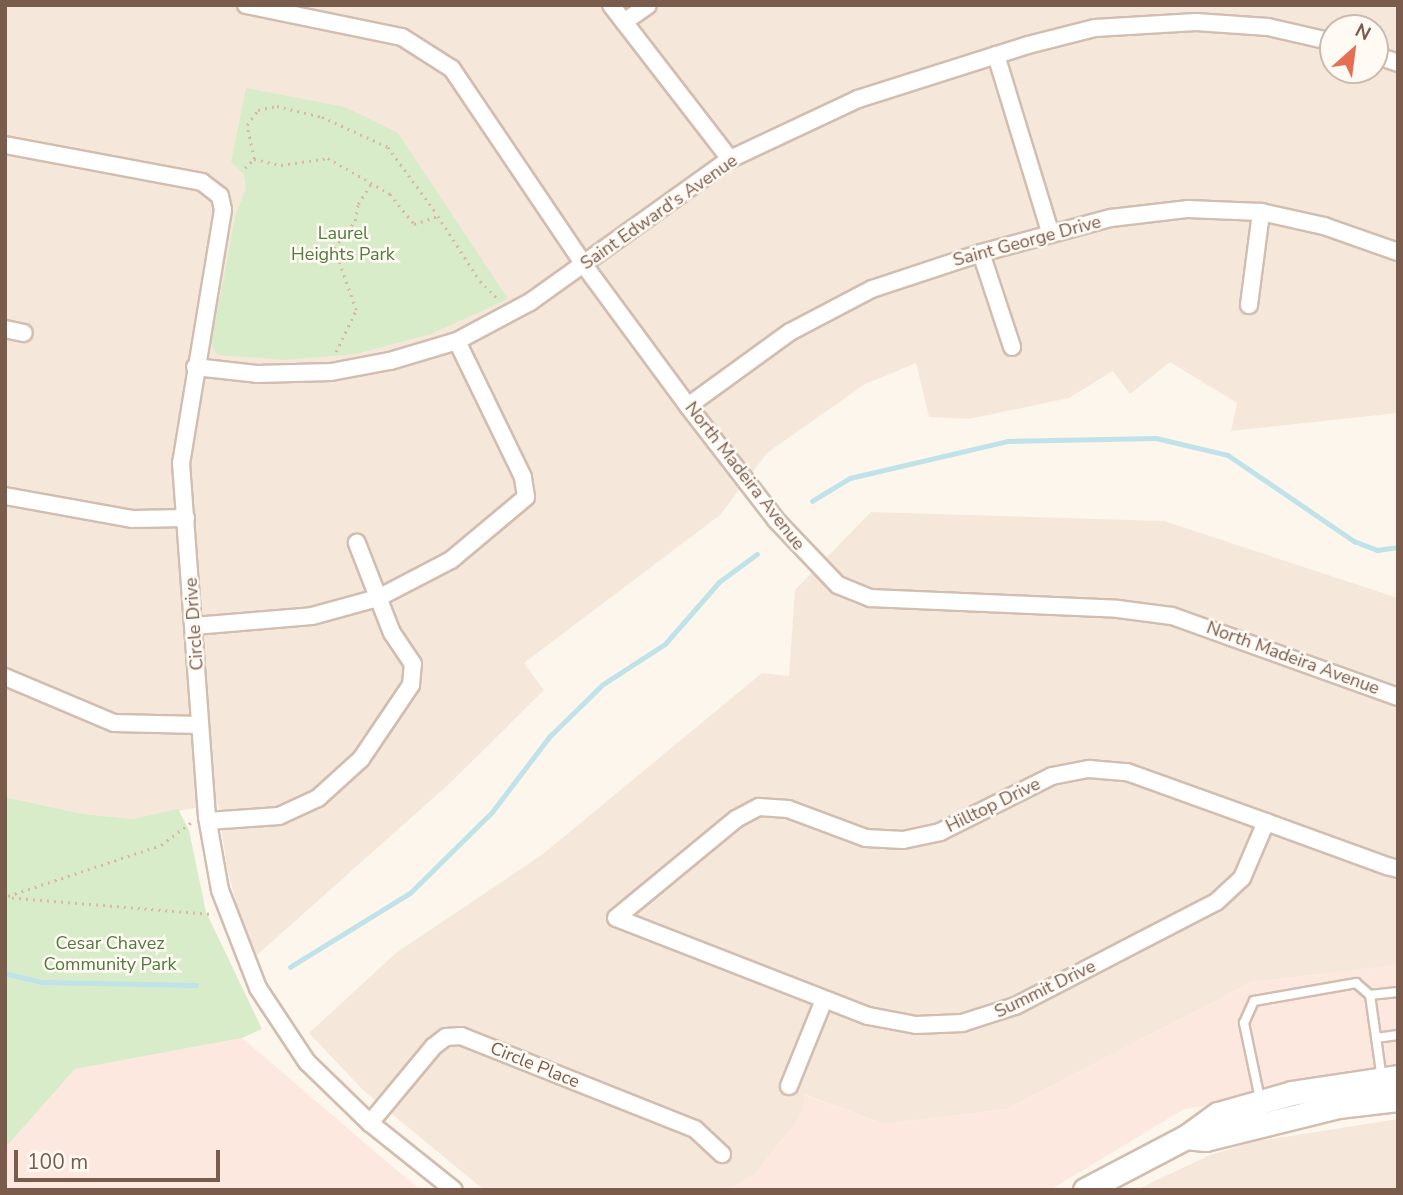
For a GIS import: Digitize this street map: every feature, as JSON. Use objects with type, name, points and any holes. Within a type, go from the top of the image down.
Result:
[{"type":"main road","points":[[1085,1190],[1185,1137],[1218,1114],[1260,1101],[1390,1078]]},
{"type":"main road","points":[[1185,1137],[1205,1139],[1338,1106],[1398,1099]]},
{"type":"street","name":"North Madeira Avenue","points":[[246,5],[381,31],[436,55],[472,94],[584,265],[688,406],[804,552],[828,576],[859,595],[1157,613],[1398,697]]},
{"type":"street","points":[[611,5],[730,159]]},
{"type":"street","points":[[624,22],[648,5]]},
{"type":"street","name":"Saint Edward's Avenue","points":[[195,367],[279,375],[331,372],[390,361],[457,341],[530,302],[730,159],[826,111],[996,55],[1077,32],[1150,23],[1242,24],[1319,39]]},
{"type":"street","points":[[996,55],[1050,232]]},
{"type":"street","name":"Circle Drive","points":[[5,145],[202,182],[216,191],[223,210],[181,446],[208,819],[228,916],[258,988],[279,1024],[307,1062],[370,1123],[454,1190]]},
{"type":"street","name":"Saint George Drive","points":[[688,406],[772,345],[834,308],[899,278],[1050,232],[1149,212],[1261,212],[1324,226],[1398,252]]},
{"type":"street","points":[[1249,305],[1261,212]]},
{"type":"street","points":[[981,253],[1012,347]]},
{"type":"street","points":[[5,329],[24,333]]},
{"type":"street","points":[[194,626],[312,616],[378,598],[452,560],[528,494],[457,341]]},
{"type":"street","points":[[5,496],[133,519],[186,518]]},
{"type":"street","points":[[208,819],[267,817],[300,809],[326,793],[361,759],[415,673],[378,598],[357,543]]},
{"type":"street","points":[[5,677],[102,720],[145,726],[200,725]]},
{"type":"street","name":"Hilltop Drive","points":[[616,918],[736,819],[759,807],[788,809],[866,838],[902,840],[940,832],[1052,776],[1101,769],[1128,772],[1398,869]]},
{"type":"street","name":"Summit Drive","points":[[616,918],[868,1016],[916,1025],[962,1023],[1016,1006],[1225,896],[1246,871],[1266,822]]},
{"type":"street","points":[[789,1086],[824,1000]]},
{"type":"street","name":"Circle Place","points":[[370,1123],[433,1047],[446,1037],[461,1036],[695,1129],[722,1154]]},
{"type":"lane","points":[[1260,1101],[1244,1023],[1254,1001],[1356,983],[1370,995],[1376,1038],[1390,1078]]},
{"type":"lane","points":[[1370,995],[1398,992]]},
{"type":"lane","points":[[1376,1038],[1398,1035]]},
{"type":"path","points":[[254,159],[247,125],[258,110],[277,106],[321,117],[388,147],[438,216],[480,281],[499,300]]},
{"type":"path","points":[[254,159],[281,165],[325,156],[373,181],[414,224],[438,216]]},
{"type":"path","points":[[245,168],[254,159]]},
{"type":"path","points":[[337,352],[356,310],[334,248],[355,221],[358,204],[373,181]]},
{"type":"path","points":[[5,897],[161,845],[192,820],[208,819]]},
{"type":"path","points":[[5,897],[62,904],[178,907],[228,916]]},
{"type":"shaded area","points":[[5,5],[1398,5],[1398,413],[1231,431],[1237,403],[1170,362],[1130,394],[1113,371],[1069,398],[969,419],[929,417],[916,363],[865,384],[767,453],[720,515],[524,663],[544,690],[449,784],[257,955],[240,917],[227,868],[218,804],[133,819],[83,814],[5,797]]},
{"type":"shaded area","points":[[871,512],[1164,521],[1398,598],[1398,965],[1252,982],[1007,1109],[884,1124],[806,1095],[801,1116],[754,1175],[728,1190],[484,1190],[363,1090],[309,1033],[396,953],[543,854],[762,673],[789,676],[795,590]]},
{"type":"shaded area","points":[[1398,965],[1398,1077],[1184,1109],[1050,1190],[728,1190],[754,1175],[801,1116],[805,1095],[884,1124],[1007,1109],[1252,982]]},
{"type":"shaded area","points":[[242,1038],[420,1190],[5,1190],[5,1148],[75,1069]]},
{"type":"shaded area","points":[[1398,1119],[1398,1190],[1136,1190],[1208,1156],[1252,1142]]},
{"type":"green space","name":"Laurel Heights Park","points":[[246,88],[345,107],[398,133],[508,299],[431,334],[356,354],[285,360],[217,355],[211,344],[236,213],[246,189],[244,175],[231,162]]},
{"type":"green space","name":"Cesar Chavez Community Park","points":[[5,797],[83,814],[133,819],[178,809],[189,830],[206,912],[262,1029],[242,1038],[75,1069],[5,1148]]},
{"type":"waterway","points":[[812,501],[850,478],[1008,441],[1156,438],[1228,455],[1354,541],[1377,550],[1398,547]]},
{"type":"waterway","points":[[290,967],[410,893],[492,812],[550,736],[602,685],[665,644],[719,582],[757,554]]},
{"type":"waterway","points":[[5,973],[42,982],[196,985]]}]
